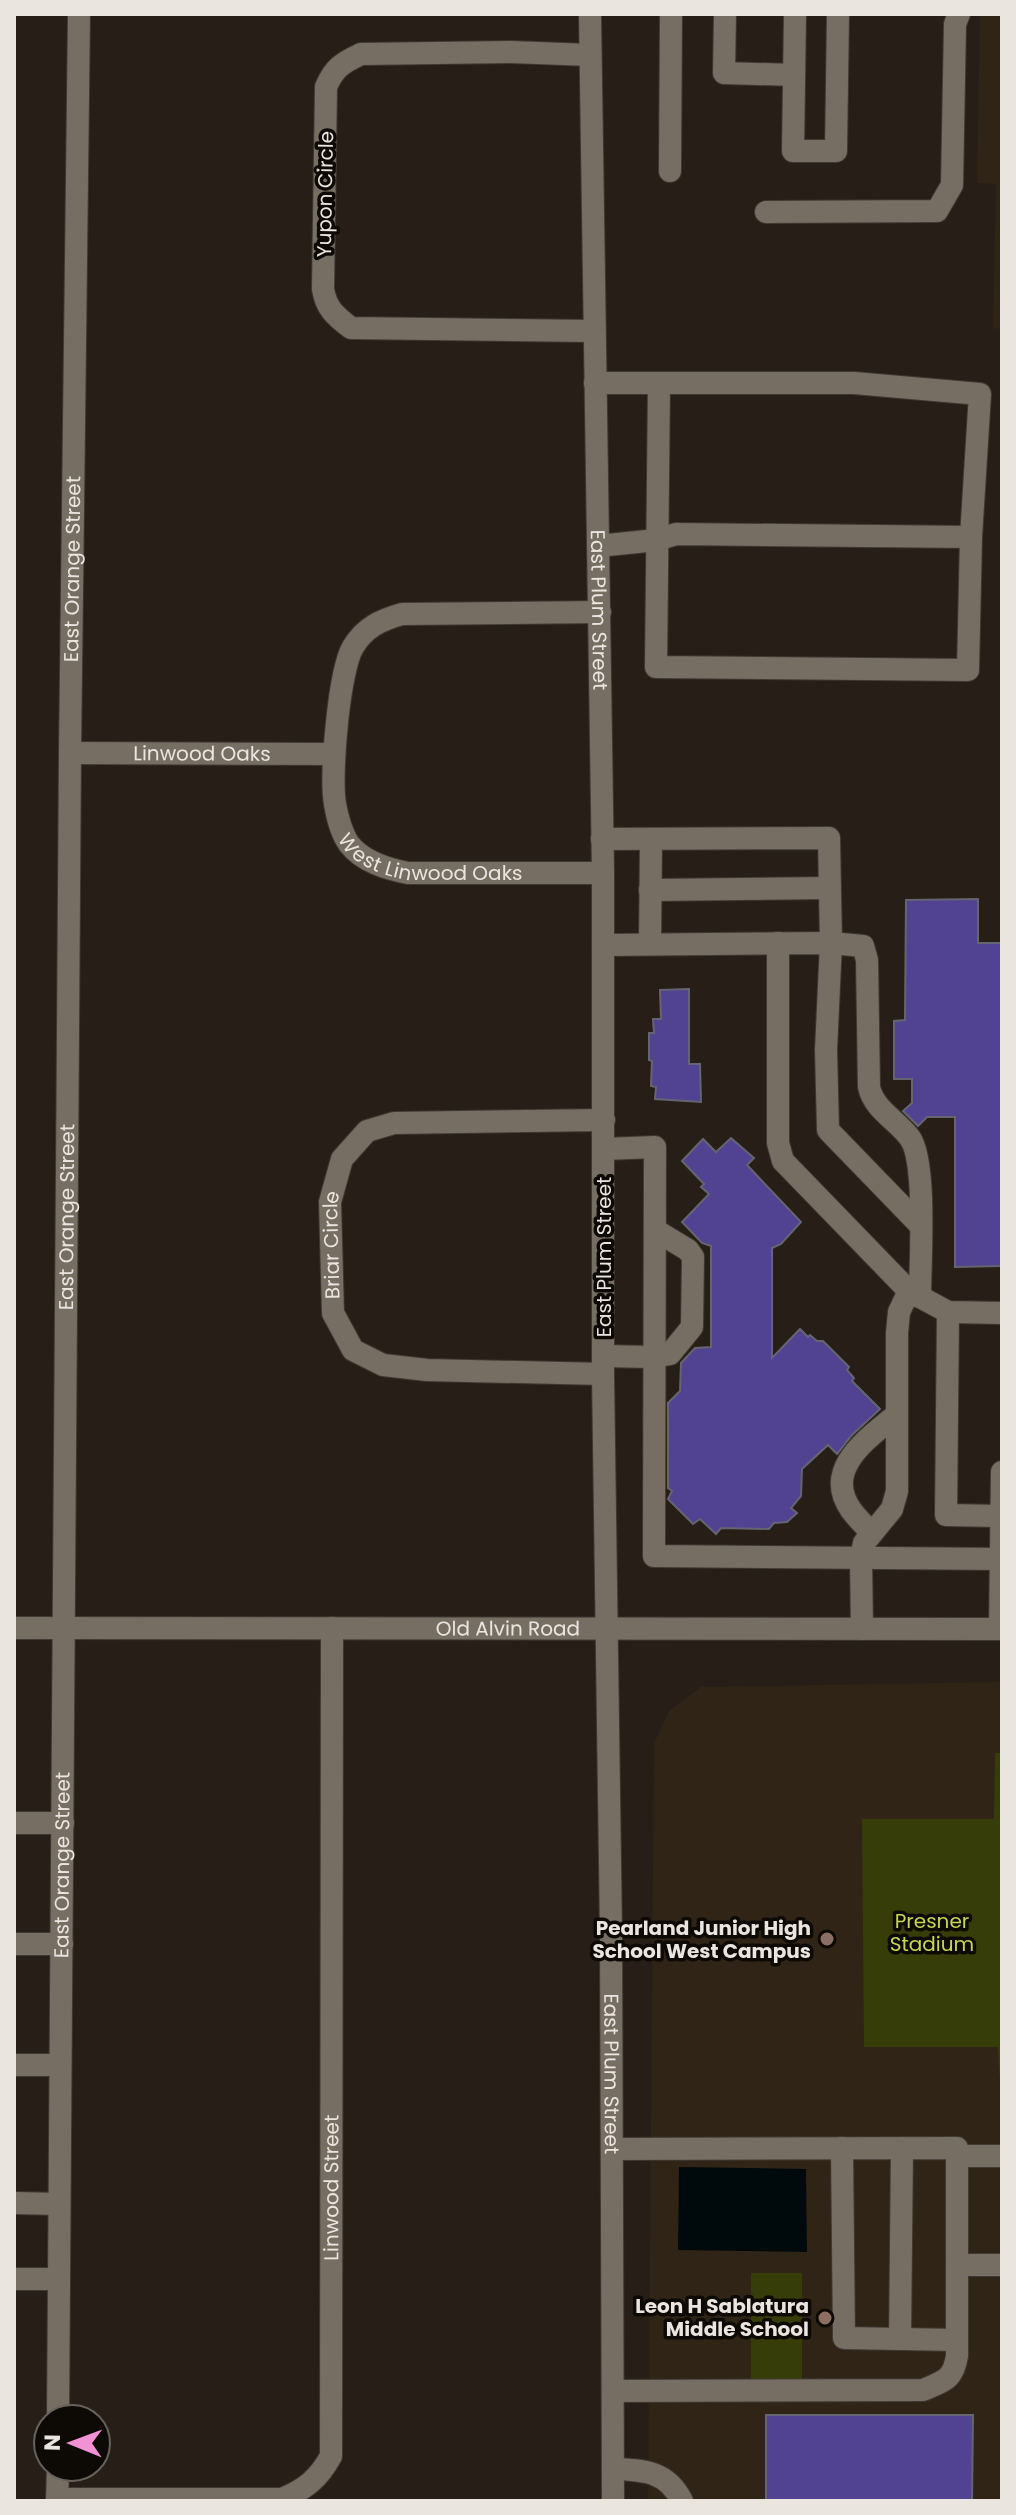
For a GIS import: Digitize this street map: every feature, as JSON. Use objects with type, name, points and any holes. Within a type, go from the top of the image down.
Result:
[{"type":"street","name":"East Orange Street","points":[[58,2403],[70,753],[79,14]]},
{"type":"street","name":"East Plum Street","points":[[590,14],[603,873],[603,1365],[613,2501]]},
{"type":"street","points":[[670,171],[671,14]]},
{"type":"street","points":[[725,14],[724,73],[794,75]]},
{"type":"street","points":[[795,14],[793,151],[836,151],[838,14]]},
{"type":"street","points":[[766,212],[937,211],[952,185],[955,24],[959,14]]},
{"type":"street","name":"Yupon Circle","points":[[590,55],[511,52],[361,54],[340,64],[326,87],[323,289],[326,304],[336,317],[351,328],[593,331]]},
{"type":"street","points":[[595,383],[659,383],[854,383],[980,394],[971,537],[968,670],[656,667],[659,383]]},
{"type":"street","points":[[598,546],[657,540],[676,534],[971,537]]},
{"type":"street","name":"West Linwood Oaks","points":[[600,612],[402,614],[382,620],[365,631],[351,650],[340,701],[334,754],[335,803],[349,844],[370,861],[388,869],[408,873],[603,873]]},
{"type":"street","name":"Linwood Oaks","points":[[70,753],[334,754]]},
{"type":"street","points":[[602,839],[829,838],[828,1130],[921,1226]]},
{"type":"street","points":[[650,943],[651,839]]},
{"type":"street","points":[[650,890],[829,888]]},
{"type":"street","points":[[778,943],[778,1143],[783,1161],[914,1294],[948,1312],[1002,1313]]},
{"type":"street","points":[[603,945],[831,943],[863,946],[867,960],[871,1098],[912,1140],[921,1182],[921,1226],[914,1294],[899,1312],[897,1491],[892,1509],[864,1543],[861,1558],[862,1629]]},
{"type":"street","name":"Briar Circle","points":[[604,1120],[394,1123],[367,1131],[342,1159],[330,1202],[333,1313],[353,1350],[383,1365],[427,1370],[603,1365],[653,1357]]},
{"type":"street","points":[[604,1149],[655,1147],[654,1556],[1001,1559]]},
{"type":"street","points":[[653,1357],[670,1354],[692,1327],[693,1257],[688,1250],[655,1230]]},
{"type":"street","points":[[948,1312],[946,1515],[1001,1516]]},
{"type":"street","points":[[872,1533],[844,1497],[844,1469],[854,1450],[897,1414]]},
{"type":"street","points":[[1001,1629],[1002,1472]]},
{"type":"street","name":"Old Alvin Road","points":[[14,1628],[1001,1629]]},
{"type":"street","name":"Linwood Street","points":[[57,2500],[282,2499],[302,2491],[320,2477],[331,2456],[332,1628]]},
{"type":"street","points":[[14,1823],[63,1823]]},
{"type":"street","points":[[14,1944],[62,1944]]},
{"type":"street","points":[[14,2065],[60,2065]]},
{"type":"street","points":[[842,2148],[844,2338],[957,2340]]},
{"type":"street","points":[[900,2339],[902,2148]]},
{"type":"street","points":[[612,2149],[957,2148],[957,2340],[954,2370],[947,2379],[923,2390],[613,2391]]},
{"type":"street","points":[[957,2156],[1002,2156]]},
{"type":"street","points":[[14,2203],[59,2204]]},
{"type":"street","points":[[957,2265],[1002,2265]]},
{"type":"street","points":[[14,2279],[58,2279]]},
{"type":"street","points":[[613,2469],[641,2470],[661,2477],[674,2485],[682,2501]]},
{"type":"shaded area","points":[[980,14],[1002,14],[1002,329],[993,328],[996,184],[977,183]]},
{"type":"shaded area","points":[[1002,1682],[1002,2501],[648,2501],[654,1743],[669,1711],[701,1687]]},
{"type":"shaded area","points":[[679,2167],[806,2169],[807,2252],[678,2250]]},
{"type":"green space","name":"Presner Stadium","points":[[995,1753],[1002,1753],[1002,2115],[998,2047],[864,2047],[862,1819],[994,1819]]},
{"type":"green space","points":[[751,2273],[802,2273],[802,2380],[751,2381]]},
{"type":"building","points":[[978,899],[978,943],[1002,943],[1002,1266],[955,1267],[955,1117],[927,1117],[918,1126],[903,1111],[912,1103],[912,1079],[894,1079],[894,1021],[905,1020],[906,900]]},
{"type":"building","points":[[689,989],[689,1064],[700,1064],[701,1102],[655,1099],[656,1087],[651,1086],[649,1033],[654,1033],[653,1019],[661,1019],[660,990]]},
{"type":"building","points":[[731,1138],[754,1158],[747,1165],[801,1222],[781,1244],[772,1248],[772,1358],[800,1329],[808,1337],[810,1335],[817,1341],[823,1341],[849,1367],[847,1370],[854,1378],[852,1381],[880,1409],[837,1454],[828,1445],[802,1469],[801,1496],[791,1508],[797,1513],[787,1522],[774,1523],[769,1529],[721,1528],[716,1534],[700,1519],[693,1524],[668,1499],[672,1491],[668,1488],[668,1403],[680,1391],[681,1363],[695,1348],[711,1347],[711,1246],[702,1243],[682,1222],[709,1194],[701,1187],[704,1184],[682,1161],[703,1139],[716,1152]]},
{"type":"building","points":[[766,2415],[973,2415],[972,2501],[766,2501]]},
{"type":"place","name":"Pearland Junior High School West Campus","points":[[827,1939]]},
{"type":"place","name":"Leon H Sablatura Middle School","points":[[825,2318]]}]
